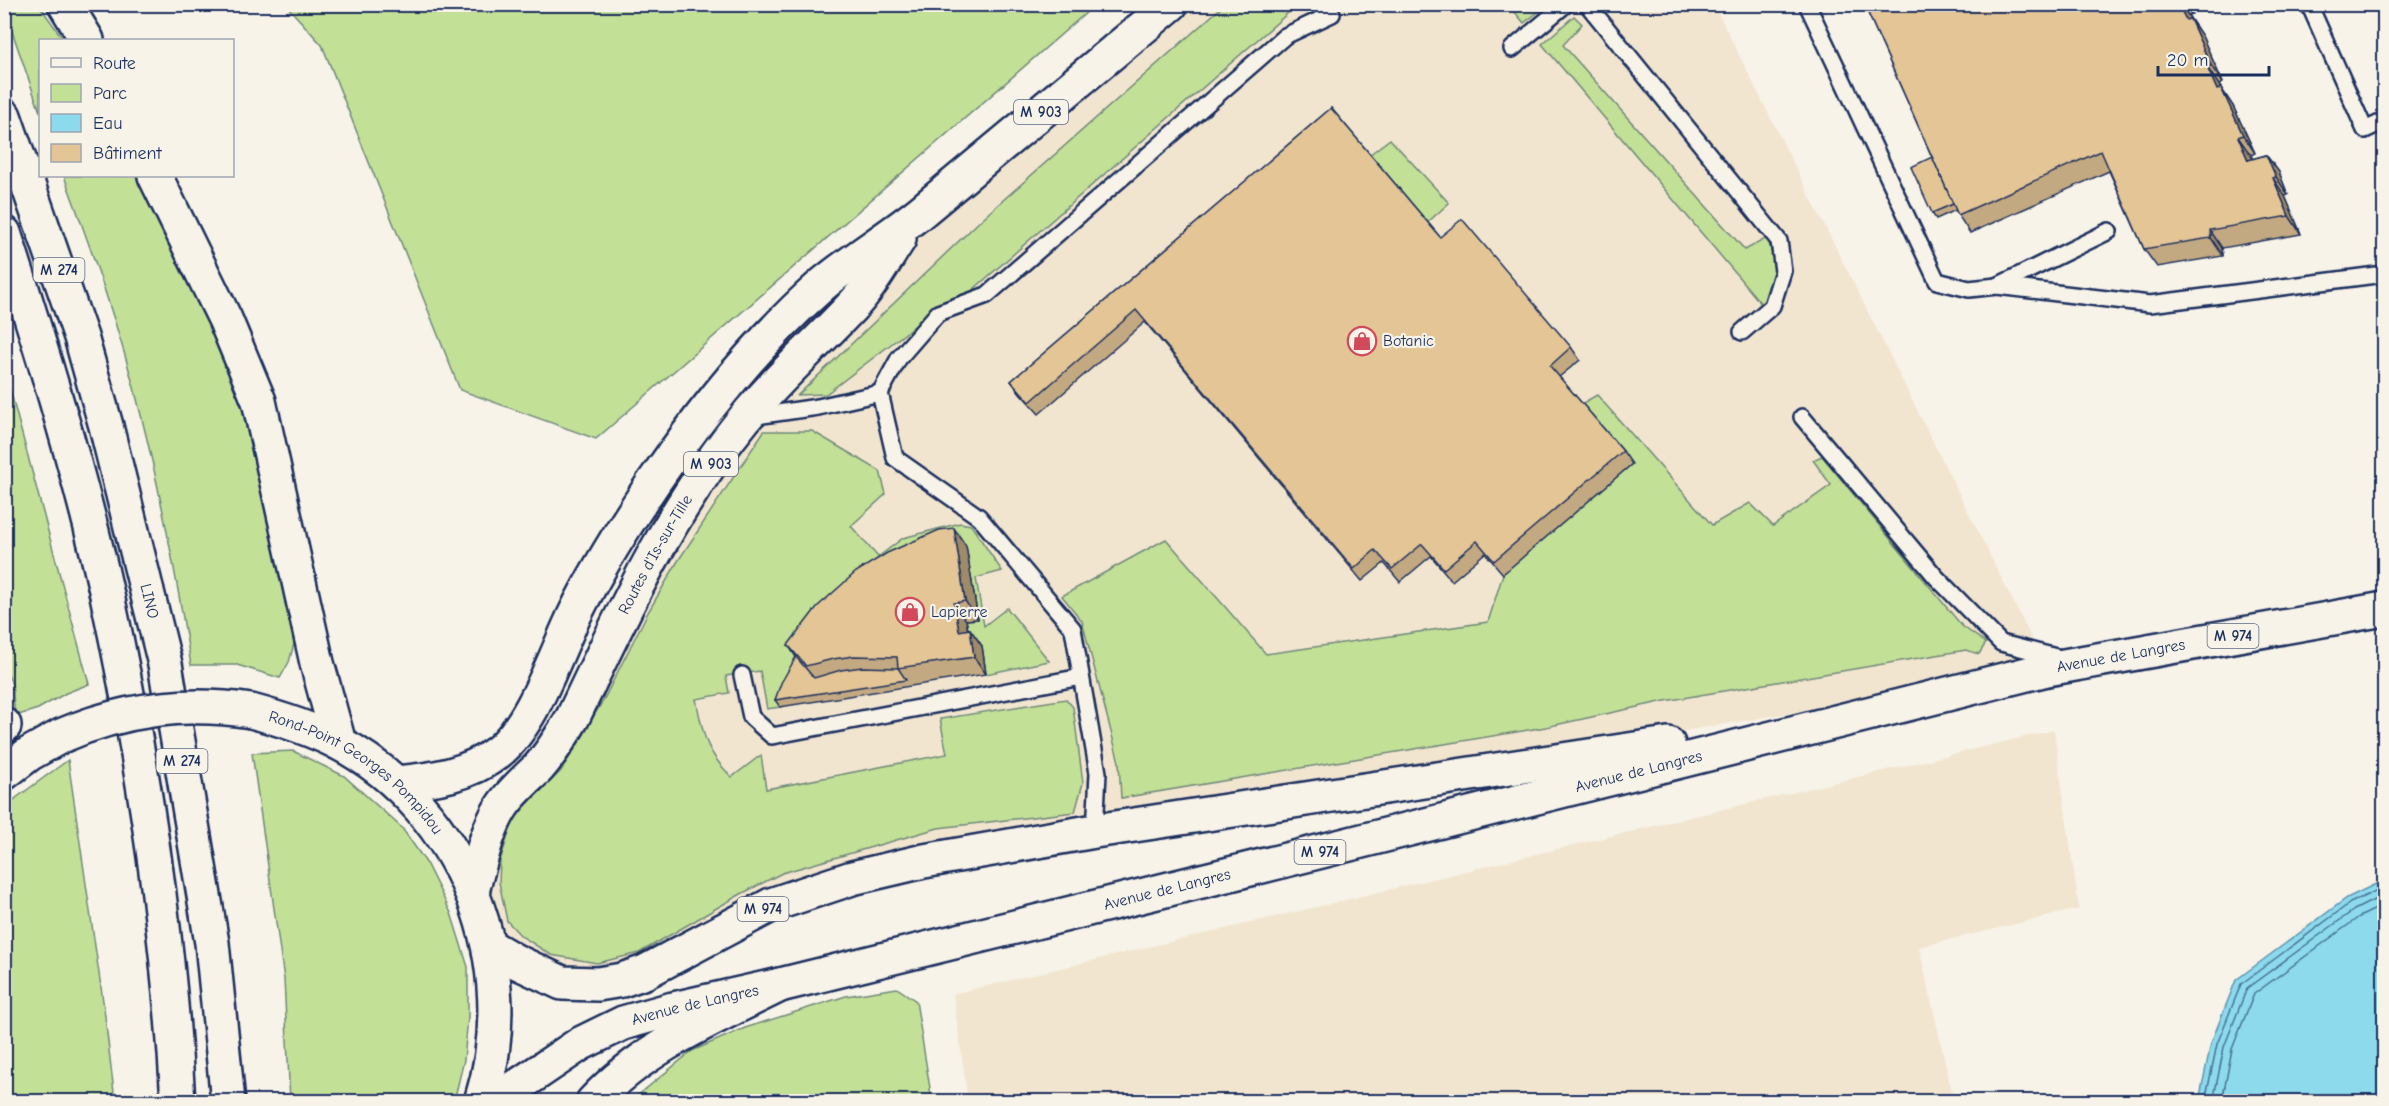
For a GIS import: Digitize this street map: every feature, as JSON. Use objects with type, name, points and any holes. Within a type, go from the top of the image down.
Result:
[{"type":"main road","points":[[65,4],[86,39]]},
{"type":"main road","name":"Routes d'Is-sur-Tille","points":[[396,783],[449,775],[469,769],[498,752],[510,741],[537,696],[575,613],[597,572],[651,486],[688,433],[771,334],[823,285],[911,220],[1171,4]]},
{"type":"main road","name":"LINO","points":[[4,116],[81,337],[106,426],[165,664],[212,943],[228,1101]]},
{"type":"main road","points":[[155,177],[225,319],[259,401],[317,663],[339,743]]},
{"type":"main road","name":"Routes d'Is-sur-Tille","points":[[472,891],[483,850],[500,808],[540,766],[559,740],[573,717],[652,555],[708,468],[744,418],[797,359],[857,301],[911,220]]},
{"type":"main road","name":"M 274","points":[[4,233],[58,407],[109,605],[154,859],[174,1034],[178,1101]]},
{"type":"main road","name":"Avenue de Langres","points":[[494,1101],[580,1044],[623,1023],[673,1009],[1249,870],[2047,669],[2385,609]]},
{"type":"main road","name":"Rond-Point Georges Pompidou","points":[[4,773],[29,754],[61,736],[106,718],[154,708],[203,706],[251,711],[281,719],[339,743],[368,761],[396,783],[427,815],[452,852],[472,891],[489,946],[495,980],[496,1014],[493,1048],[481,1101]]},
{"type":"main road","name":"Avenue de Langres","points":[[489,946],[562,983],[598,984],[622,980],[663,963],[771,905],[852,878],[924,861],[1095,831],[1859,715]]},
{"type":"main road","points":[[593,1101],[634,1064],[672,1040],[780,985]]},
{"type":"lane","points":[[1512,49],[1566,4]]},
{"type":"lane","points":[[1587,4],[1779,241],[1783,271],[1772,306],[1742,332]]},
{"type":"lane","points":[[1807,4],[1937,280],[1969,289],[1996,286],[2150,304],[2385,274]]},
{"type":"lane","points":[[2309,4],[2365,130],[2385,121]]},
{"type":"lane","points":[[1095,831],[1098,773],[1073,628],[979,517],[895,458],[880,393],[899,358],[938,313],[987,295],[1285,36],[1332,14]]},
{"type":"lane","points":[[1996,286],[2109,231]]},
{"type":"lane","points":[[744,418],[818,407],[880,393]]},
{"type":"lane","points":[[1802,417],[1936,577],[2001,643],[2080,664]]},
{"type":"lane","points":[[742,675],[751,717],[772,736],[1081,677]]},
{"type":"shaded area","points":[[1171,5],[1714,5],[2047,669],[924,861],[598,984],[489,946],[483,850],[631,595],[911,220]]},
{"type":"shaded area","points":[[2054,730],[2079,909],[1919,947],[1954,1101],[968,1101],[953,994]]},
{"type":"green space","points":[[4,5],[39,5],[63,39],[39,39],[39,109]]},
{"type":"green space","points":[[286,5],[439,5],[455,14],[550,5],[1095,5],[596,439],[460,390],[322,45]]},
{"type":"green space","points":[[1224,5],[1297,5],[967,295],[950,299],[826,394],[798,395],[984,217]]},
{"type":"green space","points":[[1509,5],[1547,5],[1524,23]]},
{"type":"green space","points":[[1574,16],[1582,24],[1563,45],[1745,250],[1767,238],[1774,273],[1771,290],[1763,306],[1542,44]]},
{"type":"green space","points":[[1390,139],[1449,203],[1427,223],[1369,155]]},
{"type":"green space","points":[[64,177],[136,177],[223,355],[243,405],[294,644],[289,662],[280,678],[237,665],[191,665],[175,571],[149,446],[125,354]]},
{"type":"green space","points":[[4,367],[89,684],[66,693],[38,709],[15,716],[12,684],[4,666]]},
{"type":"green space","points":[[1597,395],[1712,525],[1750,503],[1773,526],[1831,485],[1813,460],[1822,456],[1962,626],[1986,643],[1979,654],[1966,650],[1665,701],[1546,727],[1121,798],[1119,762],[1082,621],[1062,596],[1166,539],[1266,654],[1488,622],[1503,574],[1581,404]]},
{"type":"green space","points":[[764,431],[812,431],[880,471],[886,494],[851,526],[878,557],[903,538],[960,523],[971,525],[1002,571],[976,578],[984,626],[1007,608],[1049,661],[986,674],[971,648],[966,620],[977,619],[966,546],[785,689],[780,707],[767,709],[760,671],[726,676],[729,693],[696,699],[706,741],[723,768],[732,777],[761,755],[766,789],[947,754],[940,719],[1066,699],[1073,707],[1083,783],[1075,812],[938,828],[782,873],[639,953],[597,963],[551,955],[521,936],[507,921],[499,882],[500,861],[511,826],[521,810],[561,771],[604,699],[647,614],[678,561]]},
{"type":"green space","points":[[293,751],[344,776],[402,828],[425,861],[451,913],[468,967],[468,1017],[464,1060],[454,1101],[290,1101],[284,979],[252,753]]},
{"type":"green space","points":[[68,760],[104,1008],[115,1101],[5,1101],[5,812],[16,798]]},
{"type":"green space","points":[[897,988],[916,1001],[932,1101],[631,1101],[692,1051],[745,1028],[846,996]]},
{"type":"water","points":[[2384,880],[2384,1101],[2199,1101],[2211,1043],[2236,980],[2347,898]]},
{"type":"building","points":[[1864,4],[2178,4],[2186,20],[2190,19],[2211,66],[2207,67],[2217,90],[2221,88],[2243,135],[2238,137],[2248,160],[2266,155],[2289,216],[2210,230],[2211,238],[2144,249],[2101,151],[1958,215]]},
{"type":"building","name":"Botanic","points":[[1331,108],[1440,237],[1462,219],[1571,347],[1550,366],[1623,451],[1494,561],[1477,541],[1444,569],[1422,544],[1392,569],[1375,550],[1354,569],[1136,310],[1030,402],[1011,381]]},
{"type":"building","points":[[1932,157],[1953,204],[1932,213],[1911,167]]},
{"type":"building","name":"Lapierre","points":[[954,528],[965,601],[954,603],[959,631],[970,629],[974,657],[898,668],[897,657],[854,656],[806,666],[788,645],[817,607],[856,572],[887,553],[939,530]]},
{"type":"building","points":[[796,657],[814,678],[862,667],[899,668],[906,680],[775,700],[781,683]]},
{"type":"place","name":"Botanic","points":[[1362,341]]},
{"type":"place","name":"Lapierre","points":[[910,612]]}]
